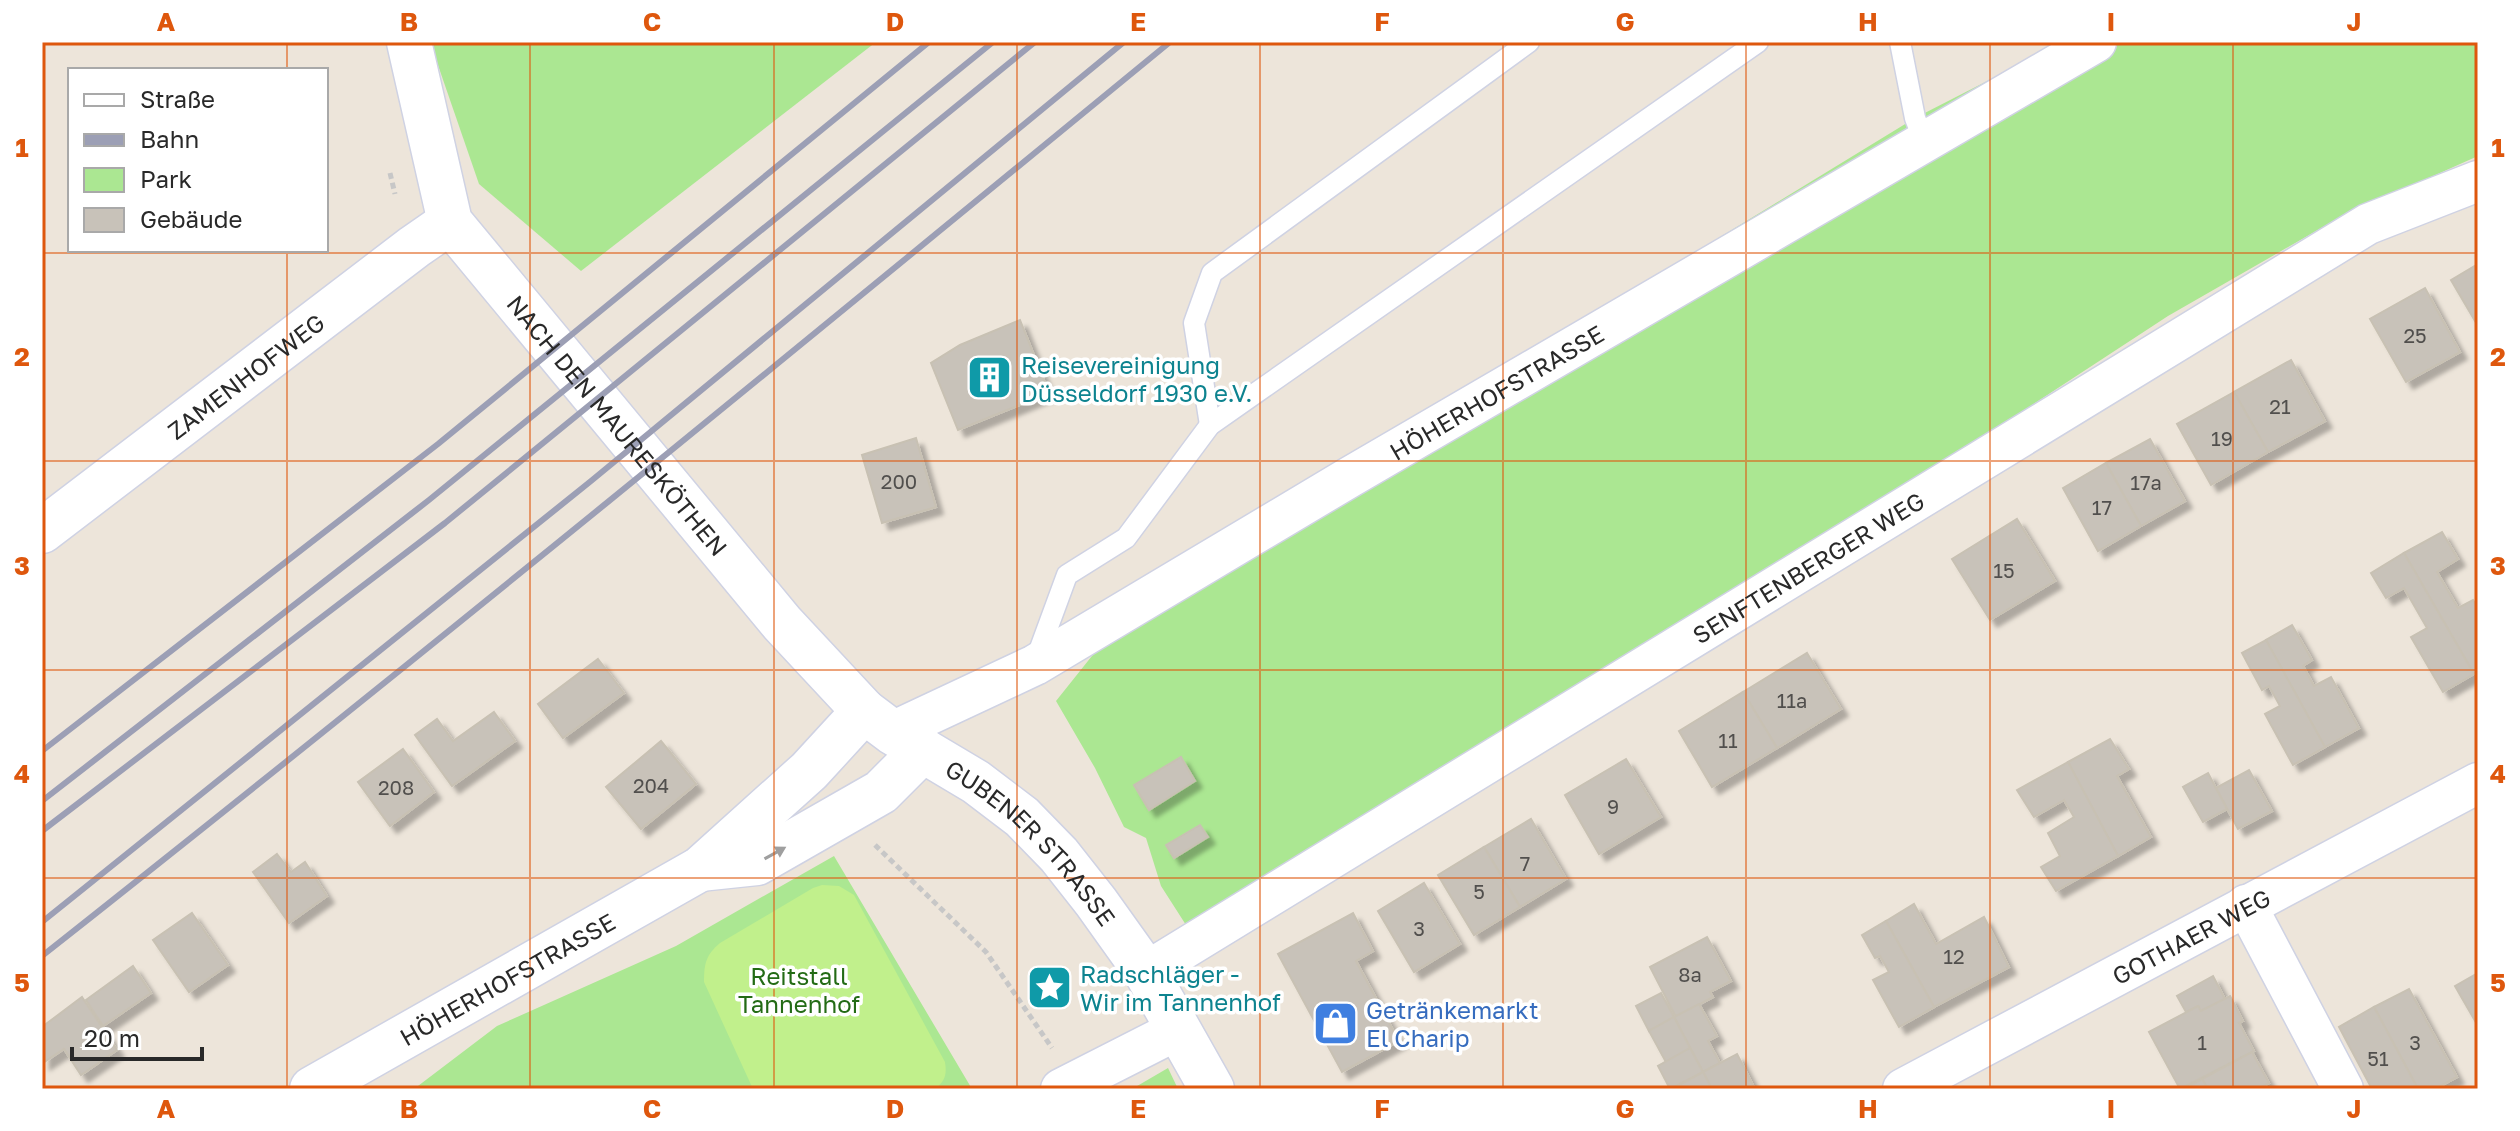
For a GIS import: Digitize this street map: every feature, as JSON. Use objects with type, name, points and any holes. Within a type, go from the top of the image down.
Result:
[{"type":"street","name":"NACH DEN MAURESKÖTHEN","points":[[409,42],[450,222],[782,623],[893,731]]},
{"type":"street","name":"HÖHERHOFSTRASSE","points":[[312,1089],[700,869],[809,771],[1035,665],[2096,42]]},
{"type":"street","name":"SENFTENBERGER WEG","points":[[1146,972],[2368,224],[2478,181]]},
{"type":"street","name":"ZAMENHOFWEG","points":[[42,531],[450,222]]},
{"type":"street","name":"HÖHERHOFSTRASSE","points":[[700,869],[757,863],[881,792],[893,731]]},
{"type":"street","name":"GUBENER STRASSE","points":[[893,731],[976,782],[1022,817],[1059,855],[1146,972],[1212,1089]]},
{"type":"street","name":"GOTHAER WEG","points":[[1903,1089],[2478,783]]},
{"type":"street","points":[[2246,905],[2343,1089]]},
{"type":"street","points":[[1068,1085],[1179,1029]]},
{"type":"lane","points":[[1210,425],[1194,323],[1212,273],[1529,42]]},
{"type":"lane","points":[[1035,665],[1067,575],[1126,538],[1210,425],[1758,42]]},
{"type":"lane","points":[[1900,42],[1915,118],[1924,141]]},
{"type":"path","points":[[844,814],[986,952],[1068,1085]]},
{"type":"green space","points":[[430,42],[876,42],[581,271],[479,184]]},
{"type":"green space","points":[[2063,42],[2478,42],[2478,156],[2337,219],[2168,316],[1801,556],[1186,925],[1161,886],[1146,838],[1124,827],[1095,768],[1056,701],[1147,587],[1915,118]]},
{"type":"green space","name":"Reitstall Tannenhof","points":[[834,856],[972,1089],[414,1089],[497,1026],[676,946]]},
{"type":"green space","points":[[822,885],[839,886],[854,895],[945,1062],[944,1077],[935,1089],[753,1089],[704,982],[707,960],[720,943]]},
{"type":"green space","points":[[1168,1068],[1178,1089],[1132,1089]]},
{"type":"building","points":[[2478,264],[2478,326],[2451,280]]},
{"type":"building","points":[[2425,288],[2460,352],[2406,382],[2370,319]]},
{"type":"building","name":"Reisevereinigung Düsseldorf 1930 e.V.","points":[[1020,320],[1049,393],[958,430],[931,363],[960,345]]},
{"type":"building","points":[[2291,360],[2325,421],[2268,452],[2234,392]]},
{"type":"building","points":[[2234,392],[2268,452],[2211,485],[2177,424]]},
{"type":"building","points":[[916,438],[936,507],[882,523],[862,455]]},
{"type":"building","points":[[2150,439],[2185,501],[2141,526],[2106,463]]},
{"type":"building","points":[[2106,463],[2141,526],[2098,551],[2063,488]]},
{"type":"building","points":[[2017,519],[2055,581],[1990,620],[1952,559]]},
{"type":"building","points":[[2442,532],[2458,559],[2437,572],[2458,608],[2473,600],[2478,608],[2478,672],[2474,674],[2404,553]]},
{"type":"building","points":[[2404,553],[2474,674],[2443,692],[2411,637],[2427,628],[2404,588],[2386,598],[2371,573]]},
{"type":"building","points":[[2292,625],[2312,660],[2303,666],[2314,686],[2331,677],[2359,728],[2325,747],[2266,640]]},
{"type":"building","points":[[2266,640],[2325,747],[2293,765],[2265,714],[2280,706],[2269,686],[2262,690],[2242,653]]},
{"type":"building","points":[[1807,653],[1841,709],[1777,748],[1743,692]]},
{"type":"building","points":[[598,659],[624,693],[563,738],[538,704]]},
{"type":"building","points":[[1743,692],[1777,748],[1712,787],[1679,731]]},
{"type":"building","points":[[494,712],[515,741],[452,786],[415,735],[437,719],[453,741]]},
{"type":"building","points":[[2110,739],[2129,769],[2117,776],[2151,837],[2118,856],[2068,762]]},
{"type":"building","points":[[661,741],[696,784],[641,829],[606,787]]},
{"type":"building","points":[[403,749],[434,792],[390,826],[358,782]]},
{"type":"building","points":[[1181,757],[1195,781],[1149,810],[1134,785]]},
{"type":"building","points":[[1626,759],[1661,817],[1599,854],[1565,795]]},
{"type":"building","points":[[2068,762],[2118,856],[2056,891],[2041,867],[2060,856],[2048,833],[2074,817],[2064,800],[2034,817],[2017,790]]},
{"type":"building","points":[[2249,770],[2272,811],[2238,829],[2216,788]]},
{"type":"building","points":[[2208,773],[2227,809],[2203,822],[2183,787]]},
{"type":"building","points":[[1531,819],[1566,879],[1520,907],[1484,847]]},
{"type":"building","points":[[1200,825],[1208,837],[1174,858],[1166,845]]},
{"type":"building","points":[[1484,847],[1520,907],[1474,935],[1438,875]]},
{"type":"building","points":[[277,854],[291,872],[305,862],[327,896],[289,923],[253,872]]},
{"type":"building","points":[[1424,883],[1460,944],[1414,972],[1378,911]]},
{"type":"building","points":[[1914,904],[1936,944],[1984,917],[2009,967],[1934,1007],[1886,921]]},
{"type":"building","points":[[192,913],[228,965],[189,992],[153,940]]},
{"type":"building","points":[[1353,913],[1373,951],[1356,961],[1399,1041],[1342,1072],[1278,954]]},
{"type":"building","points":[[1886,921],[1934,1007],[1899,1027],[1873,980],[1889,972],[1880,956],[1875,958],[1862,935]]},
{"type":"building","points":[[1707,937],[1731,981],[1710,992],[1713,997],[1676,1017],[1650,967]]},
{"type":"building","points":[[133,966],[151,993],[103,1026],[86,1000]]},
{"type":"building","points":[[2478,973],[2478,1026],[2455,986]]},
{"type":"building","points":[[2213,976],[2225,999],[2201,1011],[2198,1006],[2186,1012],[2177,996]]},
{"type":"building","points":[[2409,989],[2457,1077],[2435,1089],[2418,1089],[2374,1007]]},
{"type":"building","points":[[1661,993],[1674,1017],[1649,1031],[1636,1006]]},
{"type":"building","points":[[2230,996],[2243,1021],[2239,1023],[2254,1051],[2180,1089],[2149,1032],[2198,1006],[2201,1011]]},
{"type":"building","points":[[82,997],[117,1050],[81,1075],[64,1049],[43,1063],[42,1027]]},
{"type":"building","points":[[1699,1004],[1717,1036],[1708,1041],[1720,1063],[1703,1072],[1674,1017]]},
{"type":"building","points":[[2374,1007],[2418,1089],[2372,1089],[2339,1027]]},
{"type":"building","points":[[1674,1017],[1690,1048],[1666,1062],[1649,1031]]},
{"type":"building","points":[[1690,1048],[1703,1072],[1670,1089],[1658,1066]]},
{"type":"building","points":[[2252,1052],[2269,1083],[2258,1089],[2208,1089],[2202,1079]]},
{"type":"building","points":[[1737,1054],[1755,1089],[1712,1089],[1703,1072]]},
{"type":"building","points":[[1703,1072],[1712,1089],[1672,1089]]},
{"type":"building","points":[[2202,1079],[2208,1089],[2183,1089]]},
{"type":"railway","points":[[42,751],[438,444],[929,42]]},
{"type":"railway","points":[[42,801],[429,500],[993,42]]},
{"type":"railway","points":[[42,831],[445,523],[1035,42]]},
{"type":"railway","points":[[42,922],[591,481],[1124,42]]},
{"type":"railway","points":[[42,956],[467,616],[1170,42]]},
{"type":"place","name":"Reisevereinigung Düsseldorf 1930 e.V.","points":[[990,378]]},
{"type":"place","name":"Radschläger - Wir im Tannenhof","points":[[1049,987]]},
{"type":"place","name":"Getränkemarkt El Charip","points":[[1335,1023]]}]
